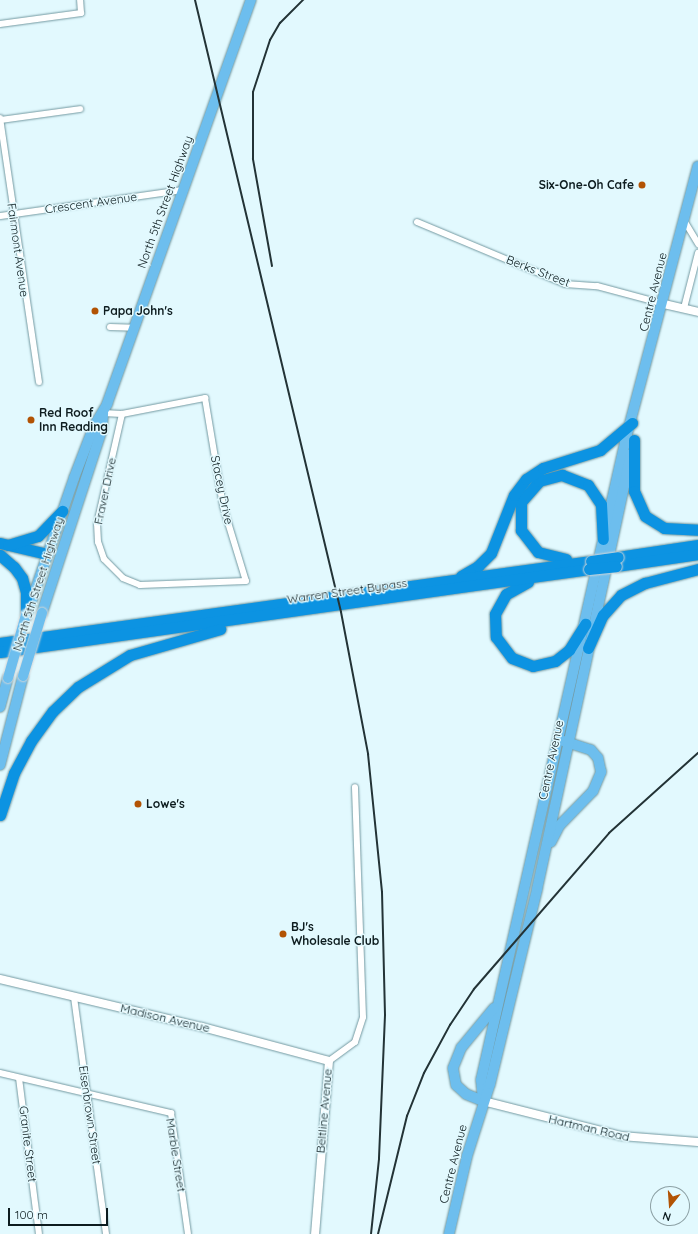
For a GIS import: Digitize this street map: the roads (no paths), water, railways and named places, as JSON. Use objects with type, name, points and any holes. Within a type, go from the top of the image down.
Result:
[{"type":"highway","points":[[450,580],[473,570],[488,558],[514,494],[526,479],[543,468],[600,450],[632,423]]},
{"type":"highway","points":[[634,440],[634,491],[641,510],[654,524],[664,528],[698,530]]},
{"type":"highway","points":[[590,565],[549,558],[532,548],[519,522],[520,506],[524,495],[535,483],[550,476],[566,475],[582,480],[599,499],[603,539]]},
{"type":"highway","points":[[3,546],[38,536],[62,511]]},
{"type":"highway","name":"Warren Street Bypass","points":[[0,643],[450,580],[590,565],[698,545]]},
{"type":"highway","points":[[3,546],[46,557]]},
{"type":"highway","name":"Warren Street Bypass","points":[[617,561],[698,554]]},
{"type":"highway","points":[[0,555],[14,567],[22,578],[26,592],[26,615]]},
{"type":"highway","name":"Warren Street Bypass","points":[[0,652],[54,647],[544,576],[590,565]]},
{"type":"highway","points":[[588,648],[604,615],[621,595],[645,583],[698,569]]},
{"type":"highway","points":[[544,576],[513,589],[498,606],[494,628],[505,652],[529,665],[551,663],[566,653],[584,624]]},
{"type":"highway","points":[[0,815],[14,773],[31,741],[53,711],[88,679],[142,650],[291,612]]},
{"type":"highway","points":[[0,659],[54,647]]},
{"type":"main road","name":"North 5th Street Highway","points":[[0,707],[26,615],[62,511],[94,426],[103,413],[251,0]]},
{"type":"main road","name":"Centre Avenue","points":[[449,1234],[483,1101],[490,1084],[545,852],[584,624],[603,539],[698,166]]},
{"type":"main road","name":"North 5th Street Highway","points":[[0,765],[23,676],[42,612],[102,429],[103,413]]},
{"type":"main road","name":"Centre Avenue","points":[[483,1101],[481,1080],[588,648],[634,440],[632,423]]},
{"type":"main road","points":[[46,557],[58,560]]},
{"type":"main road","points":[[545,852],[560,826],[593,791],[600,777],[599,762],[594,753],[587,747],[564,741]]},
{"type":"main road","points":[[483,1101],[466,1094],[456,1085],[454,1063],[461,1048],[489,1017],[502,992]]},
{"type":"street","points":[[0,24],[81,13],[80,0]]},
{"type":"street","points":[[0,119],[80,109]]},
{"type":"street","name":"Fairmont Avenue","points":[[0,119],[39,382]]},
{"type":"street","name":"Crescent Avenue","points":[[0,216],[183,190]]},
{"type":"street","points":[[684,220],[698,244]]},
{"type":"street","name":"Berks Street","points":[[417,222],[565,284],[597,286],[664,304]]},
{"type":"street","points":[[684,308],[698,253]]},
{"type":"street","points":[[664,304],[698,312]]},
{"type":"street","points":[[110,327],[134,328]]},
{"type":"street","name":"Stacey Drive","points":[[122,414],[205,398],[223,506],[246,581]]},
{"type":"street","points":[[103,413],[122,414]]},
{"type":"street","name":"Fraver Drive","points":[[122,414],[97,524],[98,542],[104,559],[123,578],[140,585],[246,581]]},
{"type":"street","name":"Beltline Avenue","points":[[314,1234],[329,1061],[355,1042],[363,1017],[355,787]]},
{"type":"street","name":"Madison Avenue","points":[[0,979],[202,1027],[329,1061]]},
{"type":"street","name":"Eisenbrown Street","points":[[74,997],[106,1234]]},
{"type":"street","points":[[0,1073],[87,1093]]},
{"type":"street","name":"Granite Street","points":[[19,1078],[39,1234]]},
{"type":"street","name":"Marble Street","points":[[87,1093],[171,1113],[188,1234]]},
{"type":"street","name":"Hartman Road","points":[[483,1101],[621,1136],[698,1142]]},
{"type":"railway","points":[[195,0],[341,612],[368,754],[382,892],[385,1015],[379,1159],[371,1234]]},
{"type":"railway","points":[[272,266],[253,159],[253,92],[270,40],[280,23],[303,0]]},
{"type":"railway","points":[[378,1234],[407,1116],[424,1073],[450,1025],[474,989],[609,833],[698,753]]},
{"type":"place","name":"Six-One-Oh Cafe","points":[[642,185]]},
{"type":"place","name":"Papa John's","points":[[95,311]]},
{"type":"place","name":"Red Roof Inn Reading","points":[[31,420]]},
{"type":"place","name":"Lowe's","points":[[138,804]]},
{"type":"place","name":"BJ's Wholesale Club","points":[[283,934]]}]
